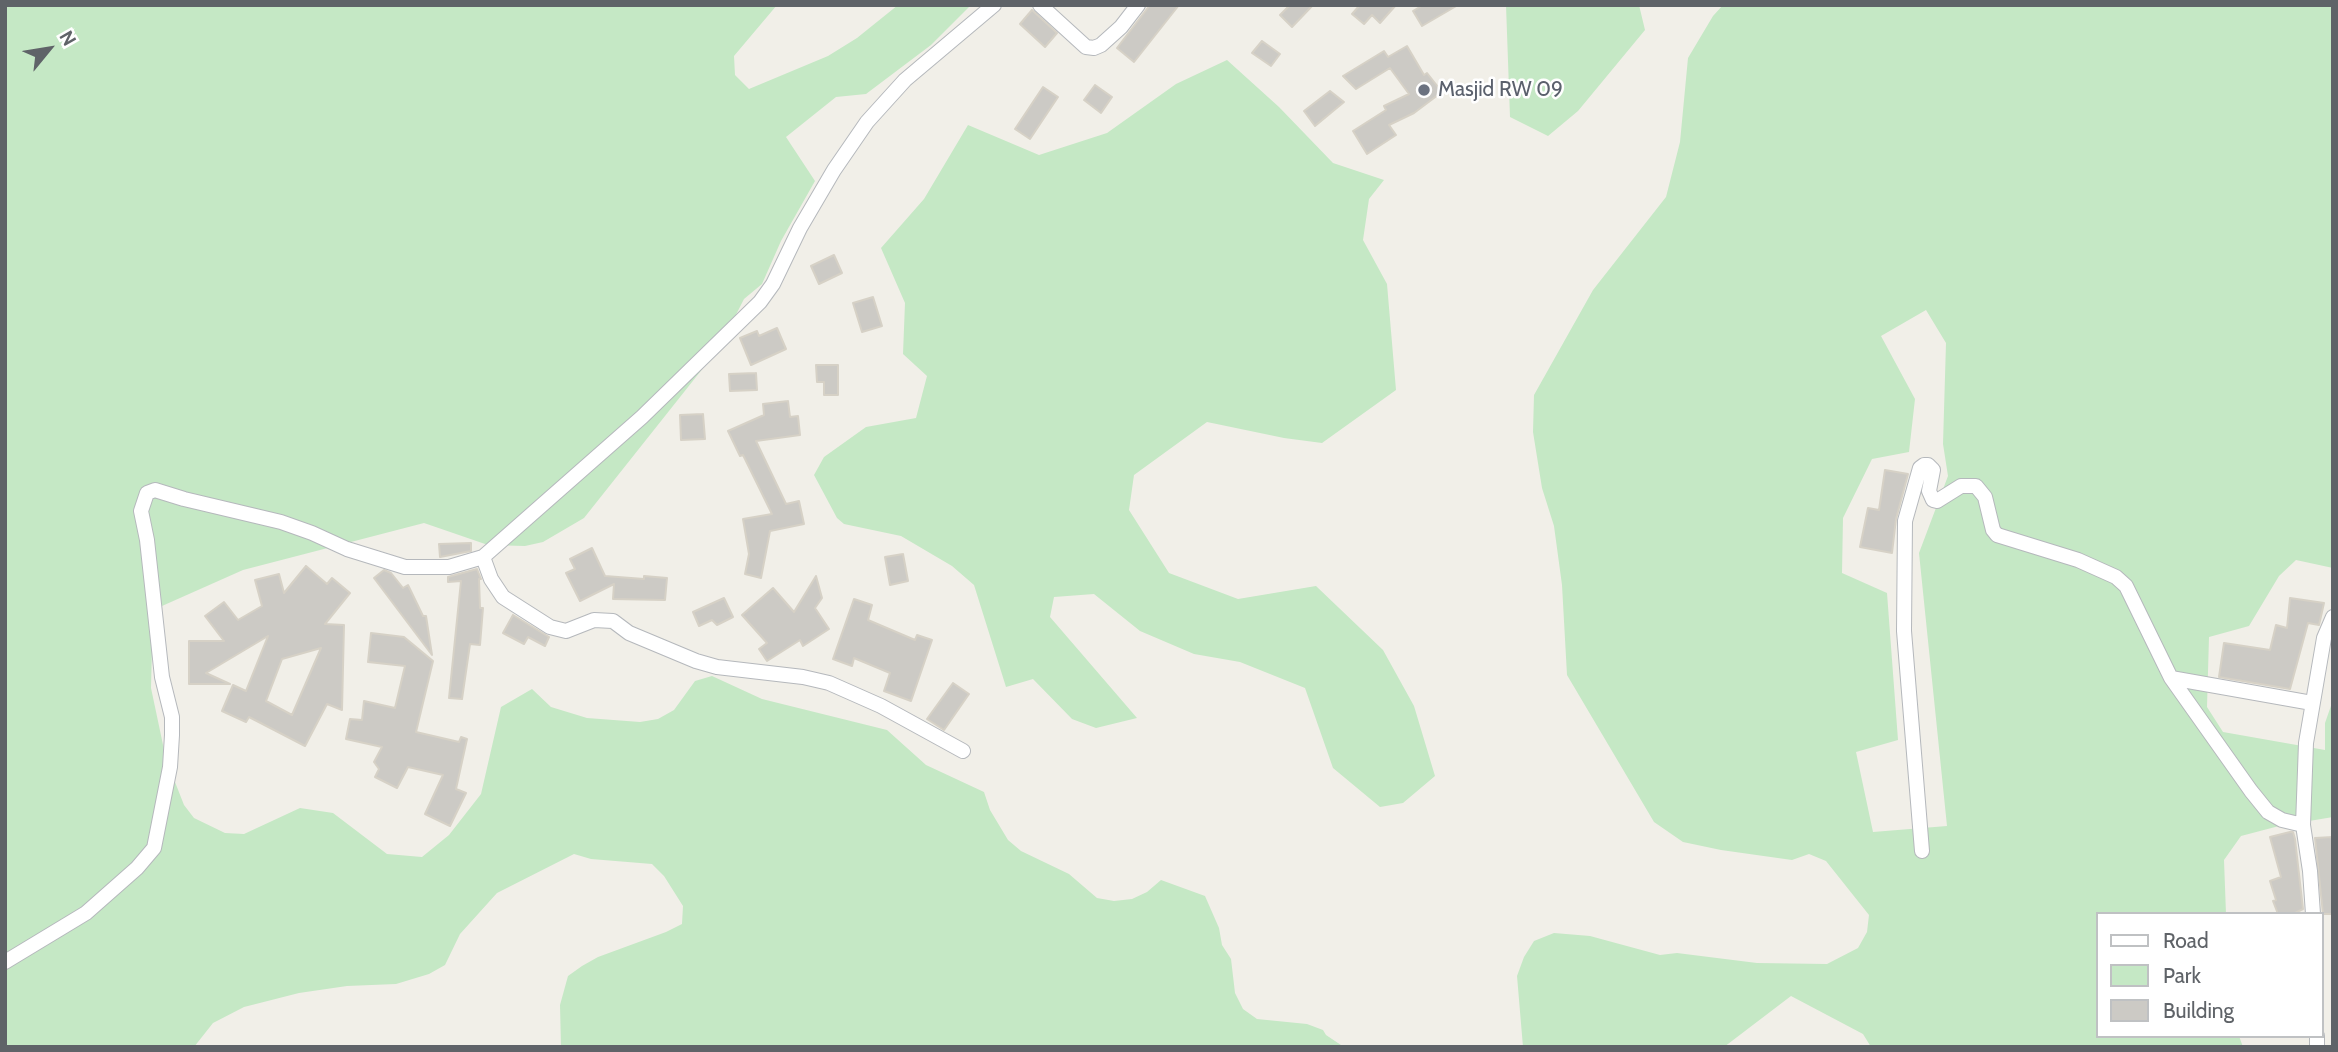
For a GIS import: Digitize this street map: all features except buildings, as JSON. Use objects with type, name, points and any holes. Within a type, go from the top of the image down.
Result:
[{"type":"street","points":[[5,962],[86,913],[154,848],[170,767],[172,717],[162,677],[147,540],[141,511],[147,494],[155,490],[281,522],[347,549],[405,567],[449,567],[483,556],[642,417],[760,303],[773,284],[800,228],[834,170],[867,122],[905,80],[995,5]]},
{"type":"street","points":[[1040,5],[1086,47],[1094,48],[1121,27],[1138,5]]},
{"type":"street","points":[[1922,851],[1903,631],[1905,521],[1920,468],[1924,465],[1933,470],[1930,491],[1933,500],[1937,501],[1961,486],[1976,486],[1985,497],[1993,530],[1997,535],[2078,560],[2116,577],[2126,586],[2171,678],[2268,812],[2282,820],[2304,825]]},
{"type":"street","points":[[483,556],[491,579],[503,597],[550,628],[566,631],[594,620],[614,621],[629,634],[696,661],[717,667],[803,677],[829,683],[881,706],[962,751]]},
{"type":"street","points":[[2313,912],[2304,825],[2306,743],[2324,638],[2333,617]]},
{"type":"street","points":[[2171,678],[2312,703]]},
{"type":"green space","points":[[5,5],[777,5],[734,56],[735,75],[749,89],[828,56],[857,38],[898,5],[971,5],[931,45],[866,94],[836,97],[786,137],[815,181],[781,241],[762,284],[744,299],[719,348],[584,518],[543,542],[525,546],[488,545],[424,523],[243,570],[153,610],[151,688],[166,759],[184,805],[194,818],[225,833],[244,834],[300,808],[333,813],[387,854],[422,857],[449,835],[481,794],[501,707],[532,689],[551,707],[587,718],[640,722],[658,719],[674,710],[695,681],[712,676],[762,699],[887,730],[926,765],[984,792],[990,810],[1008,840],[1021,851],[1069,874],[1097,898],[1114,901],[1132,899],[1147,892],[1161,880],[1205,896],[1219,928],[1222,945],[1231,959],[1235,993],[1243,1009],[1257,1019],[1307,1024],[1323,1030],[1344,1047],[561,1047],[560,1005],[568,976],[598,957],[682,924],[683,906],[664,876],[652,864],[591,859],[574,854],[497,893],[460,934],[445,965],[429,974],[396,984],[347,986],[299,993],[244,1007],[213,1023],[194,1047],[5,1047]]},
{"type":"green space","points":[[1506,5],[1639,5],[1645,30],[1578,111],[1548,136],[1510,117]]},
{"type":"green space","points":[[1723,5],[2333,5],[2333,568],[2296,560],[2279,576],[2249,626],[2209,637],[2207,707],[2223,732],[2325,750],[2325,723],[2333,700],[2333,817],[2279,826],[2241,836],[2224,860],[2226,912],[2096,912],[2096,1038],[2240,1038],[2243,1047],[1871,1047],[1863,1034],[1791,996],[1724,1047],[1523,1047],[1517,976],[1534,941],[1554,933],[1590,936],[1660,955],[1677,953],[1757,963],[1827,964],[1858,948],[1867,932],[1869,915],[1826,861],[1809,854],[1792,860],[1683,842],[1654,822],[1567,675],[1562,585],[1554,526],[1542,488],[1533,432],[1534,395],[1593,290],[1666,197],[1680,142],[1688,58],[1713,16]],"holes":[[[1926,310],[1946,343],[1943,444],[1948,476],[1919,553],[1947,826],[1873,832],[1856,752],[1898,740],[1887,593],[1842,573],[1843,518],[1872,459],[1909,452],[1915,399],[1881,336]]]},
{"type":"green space","points":[[1227,60],[1279,107],[1333,163],[1384,180],[1369,199],[1363,240],[1387,284],[1396,390],[1322,443],[1207,422],[1134,475],[1129,510],[1169,573],[1238,599],[1316,586],[1383,650],[1414,706],[1435,776],[1403,803],[1380,807],[1333,768],[1305,688],[1240,662],[1194,654],[1140,631],[1094,594],[1054,597],[1050,617],[1137,718],[1096,728],[1072,719],[1033,679],[1006,687],[974,585],[952,566],[901,536],[844,524],[837,518],[814,475],[824,457],[866,427],[916,418],[927,376],[903,354],[905,303],[881,248],[924,199],[968,125],[1039,155],[1107,133],[1176,84]]},
{"type":"place","name":"Masjid RW 09","points":[[1424,90]]}]
